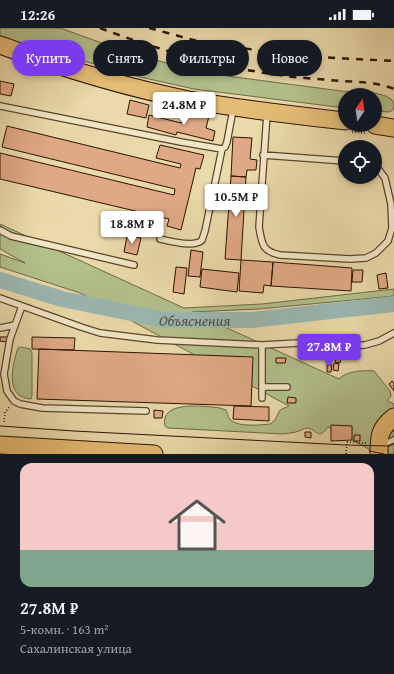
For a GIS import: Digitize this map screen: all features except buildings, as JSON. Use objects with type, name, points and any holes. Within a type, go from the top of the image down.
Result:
[{"type":"main road","points":[[0,44],[94,77],[181,98],[267,112],[338,120]]},
{"type":"main road","points":[[382,126],[394,128]]},
{"type":"main road","points":[[383,445],[382,430],[386,423],[394,417]]},
{"type":"main road","points":[[7,447],[154,454]]},
{"type":"lane","points":[[0,106],[222,149]]},
{"type":"lane","points":[[160,239],[190,244],[202,240],[222,149],[225,147],[227,142],[234,107]]},
{"type":"lane","points":[[267,112],[259,227],[261,241],[264,248],[271,253],[280,255],[350,259],[366,258],[376,253],[388,241],[392,228],[391,204],[385,178],[382,174]]},
{"type":"lane","points":[[263,155],[338,160]]},
{"type":"lane","points":[[0,230],[10,236],[134,265]]},
{"type":"lane","points":[[0,298],[81,327],[120,336],[157,340],[262,344],[299,343],[351,346],[365,345],[379,341],[394,333]]},
{"type":"lane","points":[[22,306],[10,339],[2,374],[7,392],[14,401],[20,404],[42,408],[146,411]]},
{"type":"lane","points":[[0,328],[15,325]]},
{"type":"lane","points":[[262,344],[262,398]]},
{"type":"lane","points":[[262,387],[287,387]]},
{"type":"path","points":[[4,422],[6,413],[14,401]]},
{"type":"path","points":[[346,454],[347,442],[383,445]]},
{"type":"green space","points":[[0,28],[60,28],[93,40],[93,64],[85,61],[85,40],[12,41],[0,37]]},
{"type":"green space","points":[[158,60],[166,63],[166,76],[227,76],[338,91],[338,107],[194,89],[136,76],[158,76]]},
{"type":"green space","points":[[382,95],[392,100],[394,105],[393,110],[389,112],[382,112]]},
{"type":"green space","points":[[0,224],[184,308],[262,304],[394,289],[394,296],[259,309],[192,312],[339,379],[346,374],[360,371],[374,371],[390,391],[391,396],[387,401],[394,404],[394,454],[378,454],[328,427],[320,434],[307,428],[300,431],[283,434],[168,428],[165,426],[165,418],[169,412],[176,408],[185,406],[220,408],[226,410],[232,421],[240,424],[251,425],[270,424],[275,420],[280,410],[289,406],[80,293],[0,267],[0,254],[25,263],[0,249]]},
{"type":"green space","points":[[21,347],[30,349],[32,353],[31,399],[23,397],[17,393],[12,381],[13,365],[18,348]]},
{"type":"waterway","name":"Объяснения","points":[[0,280],[62,299],[165,320],[252,320],[394,304]]},
{"type":"tram line","points":[[0,426],[346,445],[387,446],[394,443]]},
{"type":"tram line","points":[[369,451],[384,454]]},
{"type":"railway","points":[[100,28],[144,44],[188,57],[256,72],[294,77],[361,82],[394,89]]},
{"type":"railway","points":[[149,28],[201,42],[297,56],[394,61]]}]
